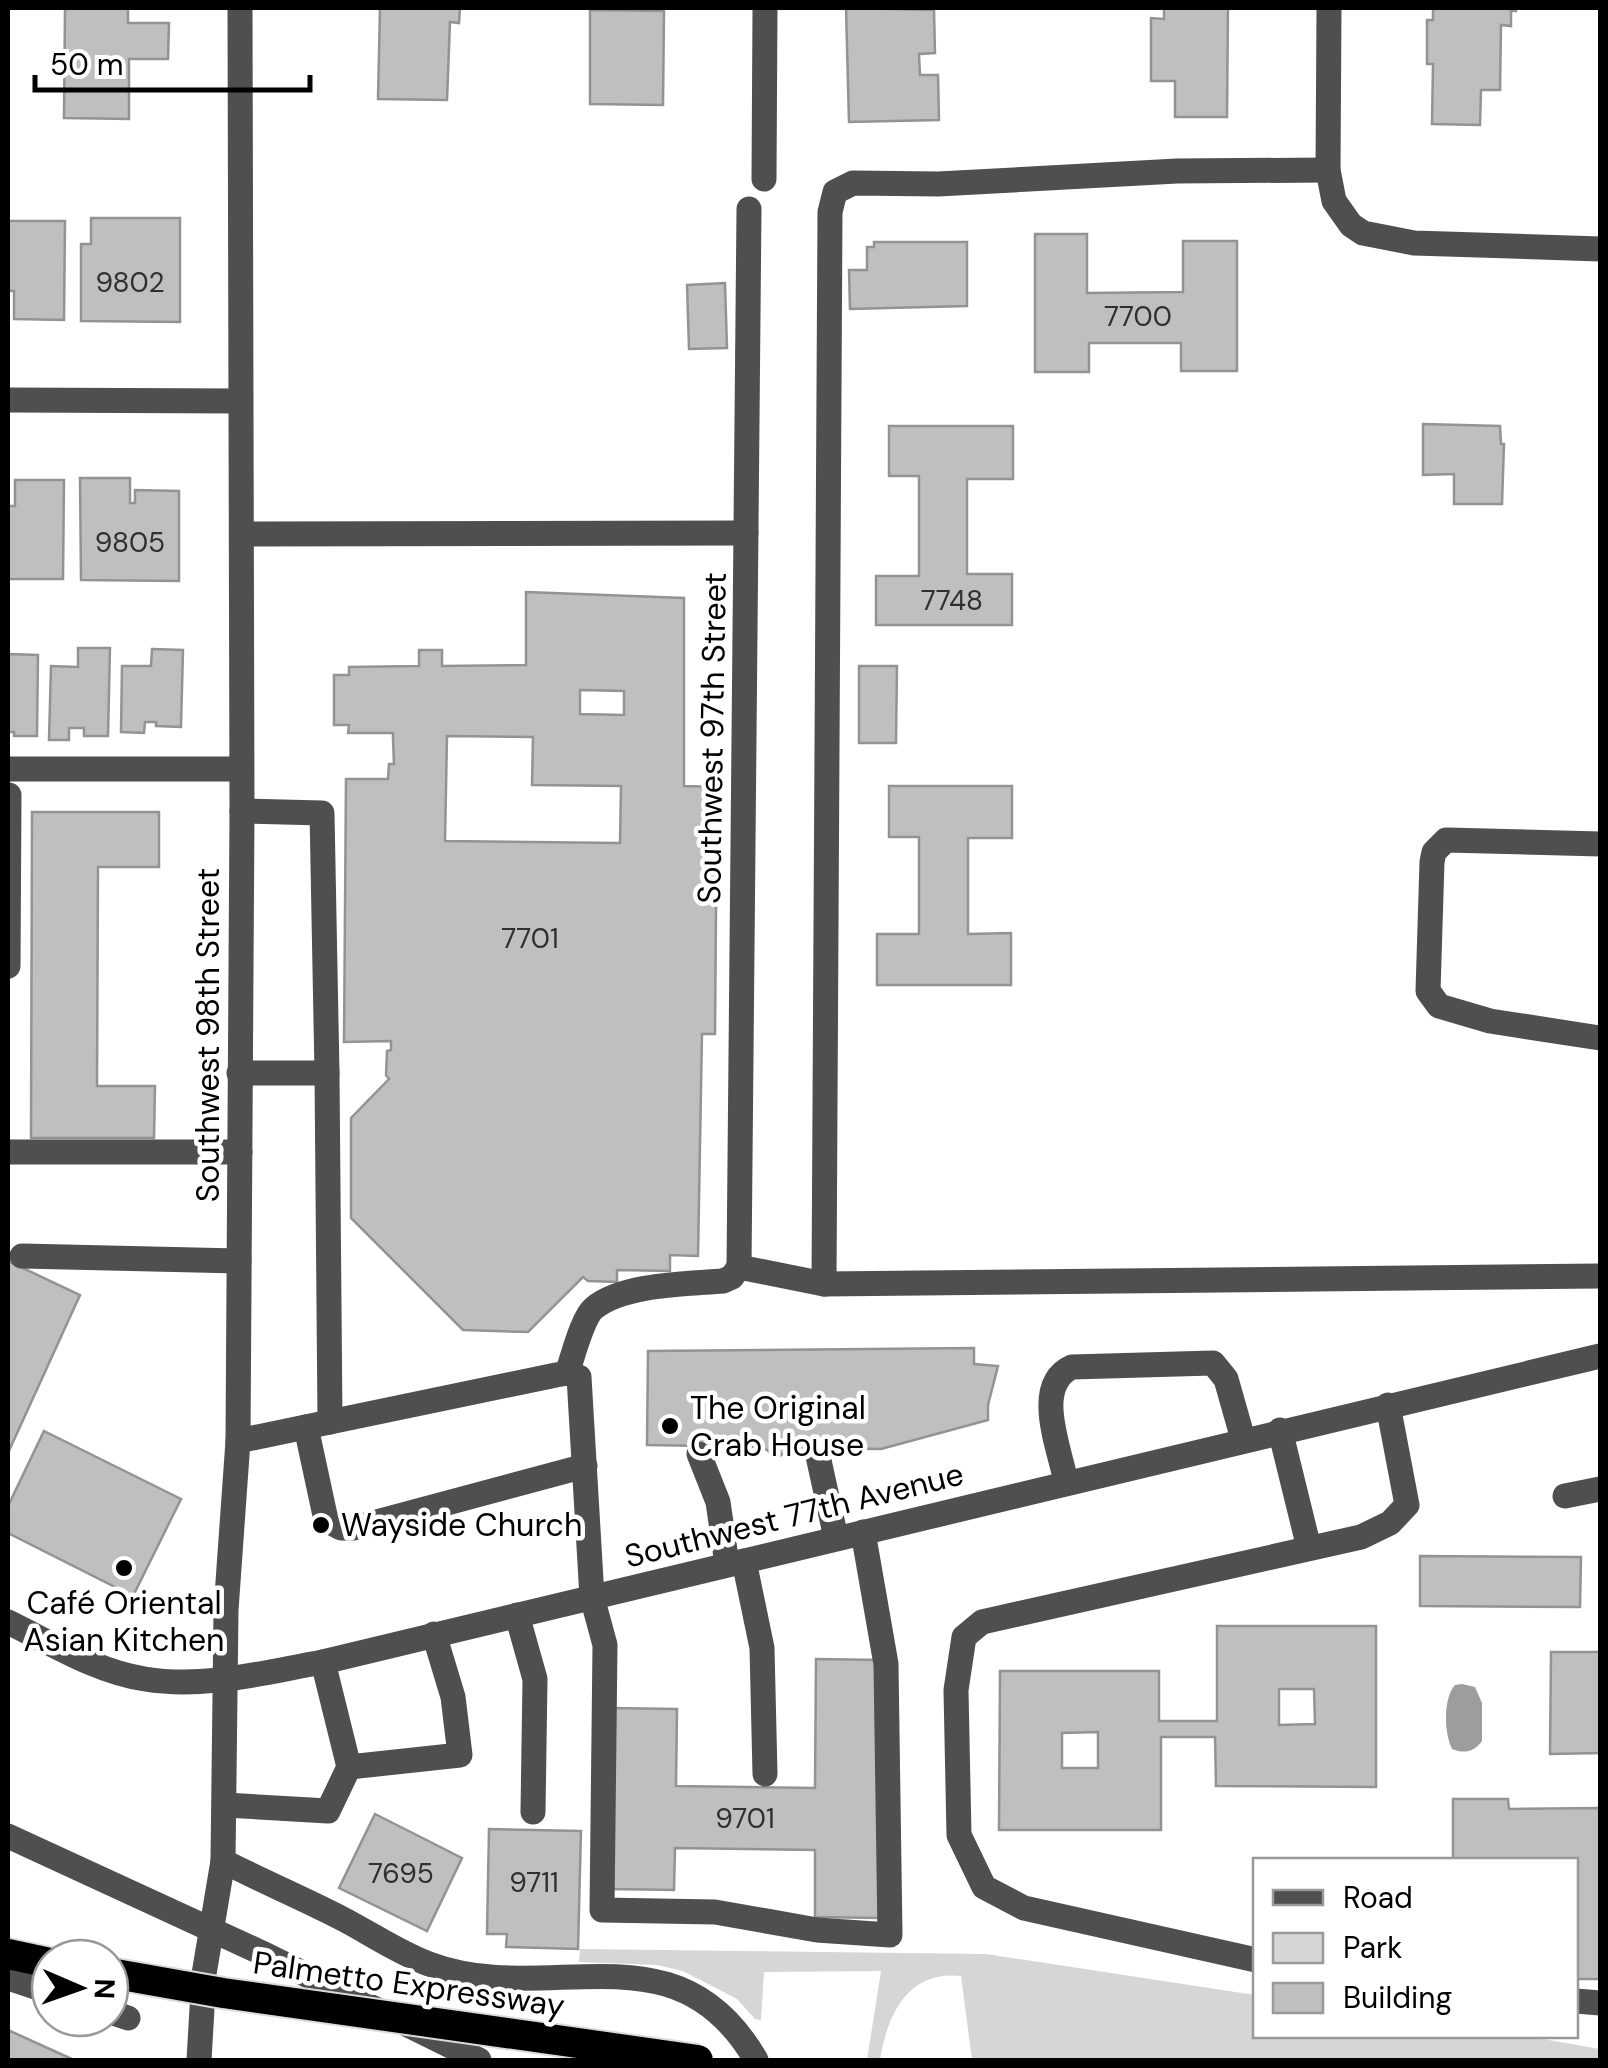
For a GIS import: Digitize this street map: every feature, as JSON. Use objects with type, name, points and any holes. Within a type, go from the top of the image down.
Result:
[{"type":"highway","name":"Palmetto Expressway","points":[[130,1977],[698,2060]]},
{"type":"street","name":"Southwest 98th Street","points":[[198,2060],[204,1974],[224,1861],[226,1610],[238,1441],[242,811],[240,8]]},
{"type":"street","points":[[764,179],[765,8]]},
{"type":"street","points":[[1329,8],[1328,170],[1334,202],[1351,225],[1363,234],[1414,244],[1600,250]]},
{"type":"street","points":[[824,1284],[830,212],[834,192],[852,183],[938,184],[1177,171],[1328,170]]},
{"type":"street","name":"Southwest 97th Street","points":[[739,1267],[749,209]]},
{"type":"street","points":[[8,400],[240,401]]},
{"type":"street","points":[[242,534],[746,534]]},
{"type":"street","points":[[8,768],[242,769]]},
{"type":"street","points":[[8,966],[9,796]]},
{"type":"street","points":[[242,811],[322,813],[327,1073],[318,1424],[326,1520],[341,1528],[354,1528],[586,1466]]},
{"type":"street","points":[[1600,844],[1446,840],[1439,844],[1432,862],[1428,991],[1439,1006],[1472,1016],[1600,1038]]},
{"type":"street","points":[[240,1073],[327,1073]]},
{"type":"street","points":[[8,1152],[240,1152]]},
{"type":"street","points":[[22,1256],[239,1261]]},
{"type":"street","points":[[567,1373],[593,1308],[656,1286],[723,1281],[739,1267],[824,1284],[1600,1276],[1600,1266]]},
{"type":"street","name":"Southwest 77th Avenue","points":[[8,1622],[81,1657],[142,1679],[226,1680],[323,1662],[1600,1356]]},
{"type":"street","points":[[1066,1482],[1050,1401],[1054,1381],[1072,1367],[1213,1363],[1226,1379],[1243,1439]]},
{"type":"street","points":[[238,1441],[567,1373],[579,1376],[592,1597],[605,1645],[602,1910],[715,1912],[817,1930],[890,1935],[886,1664],[864,1532]]},
{"type":"street","points":[[1253,1959],[1024,1908],[984,1886],[959,1835],[956,1690],[964,1637],[982,1622],[1361,1537],[1390,1523],[1407,1505],[1388,1405]]},
{"type":"street","points":[[1280,1430],[1309,1548]]},
{"type":"street","points":[[699,1454],[718,1502],[762,1648],[765,1774]]},
{"type":"street","points":[[818,1456],[836,1538]]},
{"type":"street","points":[[1565,1496],[1600,1489]]},
{"type":"street","points":[[517,1614],[534,1680],[533,1812]]},
{"type":"street","points":[[349,1767],[460,1756],[453,1697],[434,1634]]},
{"type":"street","points":[[226,1805],[328,1811],[349,1767],[323,1662]]},
{"type":"street","points":[[8,1836],[211,1929],[479,2060]]},
{"type":"street","points":[[224,1861],[430,1964],[470,1974],[516,1978],[645,1978],[680,1988],[705,2001],[727,2021],[756,2060]]},
{"type":"green space","points":[[580,1949],[986,1954],[1253,1995],[1253,2038],[1537,2038],[1600,2049],[1600,2060],[972,2060],[961,1976],[942,1976],[913,1988],[903,1999],[888,2027],[880,2060],[867,2060],[881,1971],[764,1972],[761,2020],[755,2019],[737,1999],[683,1971],[657,1965],[579,1962]]},
{"type":"shaded area","points":[[1462,1684],[1475,1687],[1482,1703],[1482,1741],[1465,1752],[1452,1749],[1446,1725],[1451,1691]]},
{"type":"building","points":[[65,8],[128,8],[128,23],[169,23],[168,59],[129,59],[129,119],[64,118]]},
{"type":"building","points":[[380,8],[460,8],[459,23],[450,22],[447,100],[378,99]]},
{"type":"building","points":[[846,8],[934,10],[935,53],[919,54],[920,75],[938,75],[939,120],[849,122]]},
{"type":"building","points":[[1164,8],[1228,8],[1227,117],[1175,117],[1175,81],[1151,81],[1151,18],[1164,19]]},
{"type":"building","points":[[1433,8],[1516,8],[1511,11],[1511,26],[1501,25],[1500,90],[1481,90],[1480,125],[1432,124],[1433,64],[1427,64],[1427,20],[1433,20]]},
{"type":"building","points":[[590,10],[664,11],[663,105],[590,104]]},
{"type":"building","points":[[91,218],[180,218],[180,322],[81,321],[81,244],[91,244]]},
{"type":"building","points":[[8,221],[65,221],[64,320],[14,319],[14,291],[8,291]]},
{"type":"building","points":[[1035,234],[1087,234],[1087,293],[1183,292],[1183,241],[1237,241],[1237,371],[1181,371],[1181,343],[1089,343],[1089,372],[1035,372]]},
{"type":"building","points":[[874,242],[967,242],[967,306],[850,309],[849,270],[867,270],[867,247],[874,247]]},
{"type":"building","points":[[725,283],[727,348],[689,349],[687,285]]},
{"type":"building","points":[[1423,424],[1500,426],[1504,444],[1502,504],[1454,504],[1454,474],[1423,475]]},
{"type":"building","points":[[889,426],[1013,426],[1013,479],[967,479],[967,574],[1012,574],[1012,625],[876,625],[876,576],[919,576],[919,476],[889,476]]},
{"type":"building","points":[[80,478],[130,478],[130,503],[135,503],[135,490],[179,491],[179,581],[81,580]]},
{"type":"building","points":[[15,480],[64,480],[63,579],[8,579],[8,506],[15,506]]},
{"type":"building","points":[[526,592],[684,598],[684,786],[717,787],[715,1034],[702,1034],[698,1256],[670,1255],[670,1271],[617,1270],[617,1282],[588,1281],[583,1277],[528,1332],[463,1330],[351,1218],[351,1118],[389,1079],[387,1051],[391,1050],[391,1041],[344,1042],[346,779],[388,779],[389,764],[394,764],[393,733],[348,733],[349,725],[334,725],[334,675],[349,675],[349,667],[419,666],[419,650],[442,650],[442,666],[526,665]],"holes":[[[580,690],[624,691],[624,715],[580,714]],[[447,736],[533,737],[532,785],[621,786],[620,843],[445,841]]]},
{"type":"building","points":[[78,648],[110,648],[108,736],[84,736],[84,728],[69,728],[69,740],[49,740],[51,666],[78,667]]},
{"type":"building","points":[[152,649],[183,650],[181,727],[145,722],[144,733],[121,732],[122,666],[151,666]]},
{"type":"building","points":[[8,654],[38,655],[37,736],[14,736],[14,732],[8,732]]},
{"type":"building","points":[[859,666],[897,666],[896,743],[859,743]]},
{"type":"building","points":[[889,786],[1012,786],[1012,838],[968,838],[968,934],[1011,933],[1011,985],[877,985],[877,934],[919,934],[919,837],[889,837]]},
{"type":"building","points":[[32,812],[159,812],[159,867],[98,867],[97,1086],[155,1086],[154,1138],[31,1138]]},
{"type":"building","points":[[8,1261],[80,1295],[8,1453]]},
{"type":"building","points":[[974,1348],[974,1364],[998,1366],[988,1420],[881,1449],[791,1448],[777,1458],[763,1447],[647,1445],[648,1351]]},
{"type":"building","points":[[44,1431],[181,1499],[133,1596],[8,1533],[8,1506]]},
{"type":"building","points":[[1420,1556],[1581,1557],[1580,1607],[1420,1606]]},
{"type":"building","points":[[1217,1626],[1376,1626],[1376,1787],[1216,1786],[1215,1737],[1161,1737],[1161,1830],[999,1830],[1000,1671],[1159,1671],[1159,1721],[1217,1721]],"holes":[[[1279,1689],[1314,1689],[1315,1724],[1279,1725]],[[1098,1732],[1098,1768],[1062,1768],[1062,1733]]]},
{"type":"building","points":[[1551,1652],[1600,1652],[1600,1753],[1550,1754]]},
{"type":"building","points":[[816,1659],[882,1660],[879,1918],[815,1917],[815,1850],[675,1848],[674,1890],[610,1889],[612,1708],[677,1709],[676,1786],[815,1788]]},
{"type":"building","points":[[1453,1799],[1508,1799],[1509,1809],[1600,1808],[1600,1979],[1578,1979],[1578,1858],[1453,1858]]},
{"type":"building","points":[[375,1814],[462,1858],[427,1931],[339,1888]]},
{"type":"building","points":[[489,1829],[581,1831],[578,1949],[506,1947],[507,1934],[487,1934]]},
{"type":"building","points":[[8,2030],[74,2060],[8,2060]]},
{"type":"place","name":"The Original Crab House","points":[[670,1426]]},
{"type":"place","name":"Wayside Church","points":[[321,1525]]},
{"type":"place","name":"Café Oriental Asian Kitchen","points":[[124,1568]]}]
